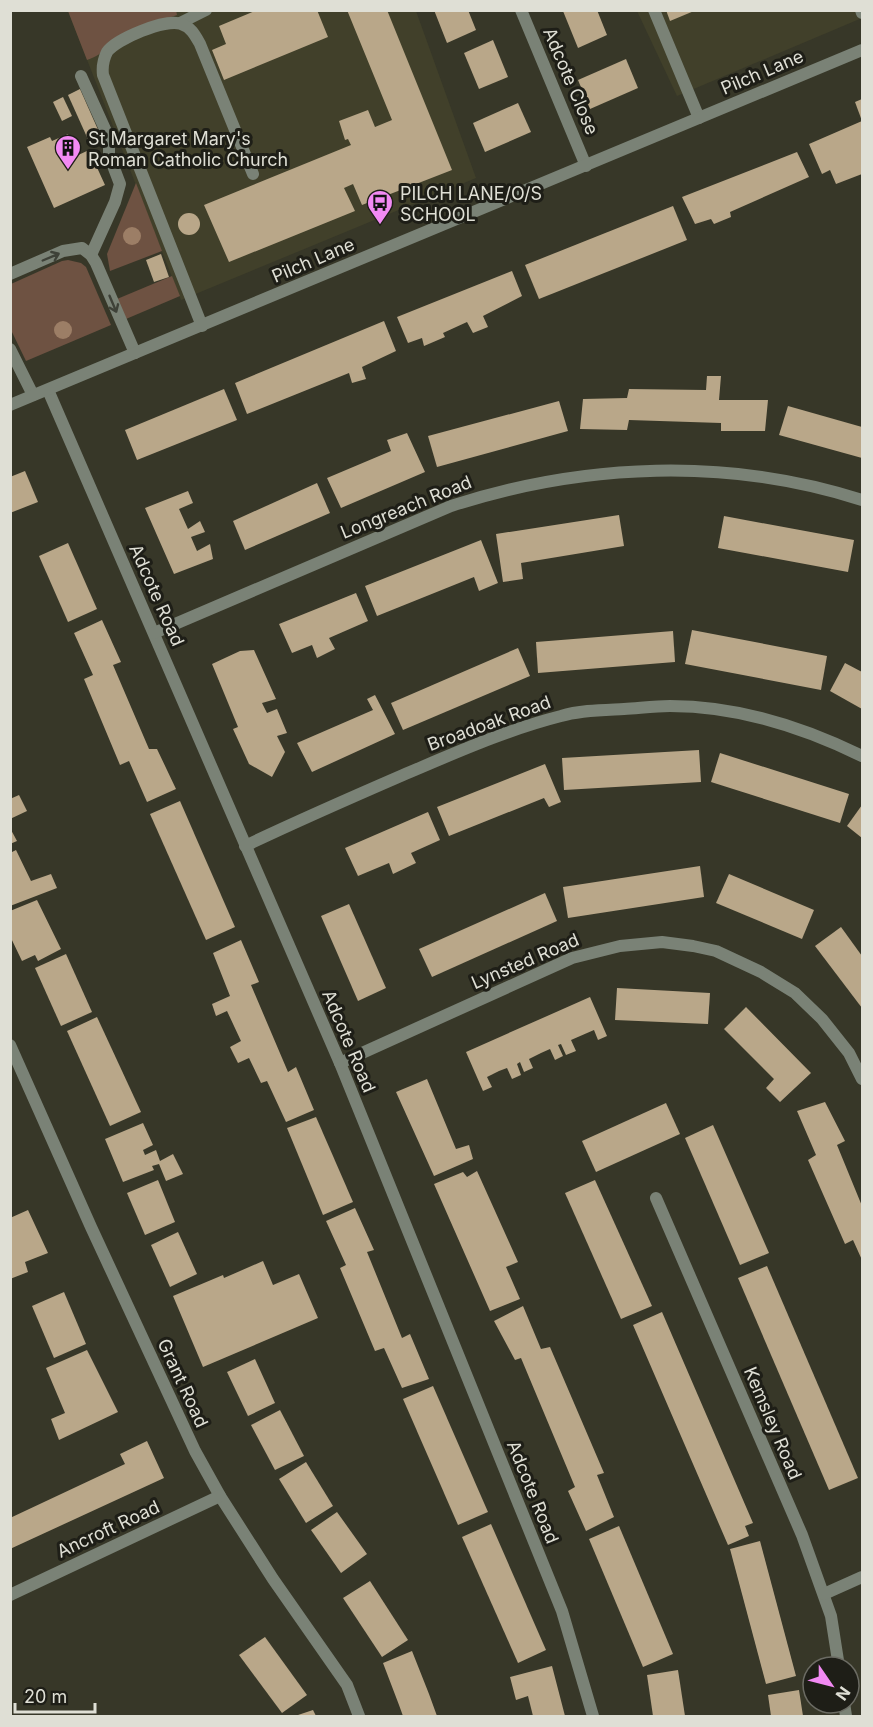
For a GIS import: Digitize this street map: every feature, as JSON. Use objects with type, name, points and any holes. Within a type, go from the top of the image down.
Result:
[{"type":"street","points":[[202,326],[103,75],[102,64],[108,52],[119,41],[165,23],[180,23],[207,10]]},
{"type":"street","name":"Adcote Close","points":[[521,10],[586,166]]},
{"type":"street","points":[[654,10],[699,118]]},
{"type":"street","points":[[180,23],[192,30],[200,44],[253,174]]},
{"type":"street","name":"Pilch Lane","points":[[10,405],[862,50]]},
{"type":"street","points":[[81,76],[109,138],[109,155],[120,184],[115,202],[91,255]]},
{"type":"street","points":[[10,274],[63,251],[82,248],[91,255],[135,354]]},
{"type":"street","points":[[10,349],[33,395]]},
{"type":"street","name":"Adcote Road","points":[[48,390],[340,1063],[562,1611],[593,1716]]},
{"type":"street","name":"Longreach Road","points":[[154,633],[451,506],[480,496],[532,484],[635,471],[689,471],[780,480],[862,500]]},
{"type":"street","name":"Broadoak Road","points":[[245,846],[489,738],[563,715],[671,706],[712,710],[789,725],[832,741],[862,756]]},
{"type":"street","name":"Lynsted Road","points":[[340,1063],[572,958],[620,946],[662,942],[716,951],[761,972],[795,993],[822,1019],[849,1053],[862,1079]]},
{"type":"street","name":"Grant Road","points":[[10,1045],[195,1451],[220,1496],[273,1580],[347,1685],[359,1716]]},
{"type":"street","name":"Kemsley Road","points":[[656,1198],[797,1525],[831,1616],[837,1655]]},
{"type":"street","name":"Ancroft Road","points":[[10,1595],[220,1496]]},
{"type":"street","points":[[824,1594],[862,1577]]},
{"type":"shaded area","points":[[176,10],[177,15],[120,35],[102,52],[87,60],[68,11]]},
{"type":"shaded area","points":[[862,10],[862,18],[677,96],[637,11]]},
{"type":"shaded area","points":[[68,11],[416,11],[476,178],[181,300]]},
{"type":"shaded area","points":[[136,183],[162,251],[110,271],[107,254]]},
{"type":"shaded area","points":[[68,260],[81,263],[86,267],[111,325],[26,361],[11,330],[11,284]]},
{"type":"shaded area","points":[[172,276],[180,296],[126,319],[117,299]]},
{"type":"building","points":[[257,10],[317,10],[328,37],[224,80],[212,50],[226,44],[219,26]]},
{"type":"building","points":[[347,10],[387,10],[452,170],[362,205],[353,184],[344,188],[355,211],[229,262],[204,205],[351,145],[348,139],[345,140],[339,121],[368,110],[375,127],[392,120]]},
{"type":"building","points":[[434,10],[468,10],[476,30],[447,43]]},
{"type":"building","points":[[597,10],[607,35],[578,48],[563,11]]},
{"type":"building","points":[[666,10],[694,10],[694,11],[670,21]]},
{"type":"building","points":[[493,40],[508,77],[479,89],[464,53]]},
{"type":"building","points":[[626,59],[638,88],[590,109],[578,80]]},
{"type":"building","points":[[80,89],[103,141],[91,146],[68,95]]},
{"type":"building","points":[[63,97],[72,116],[62,121],[53,102]]},
{"type":"building","points":[[862,99],[862,121],[855,102]]},
{"type":"building","points":[[518,103],[531,132],[485,152],[473,123]]},
{"type":"building","points":[[862,121],[862,174],[836,184],[830,170],[822,174],[809,144]]},
{"type":"building","name":"St Margaret Mary's Roman Catholic Church","points":[[68,134],[73,146],[69,147],[74,157],[89,150],[105,185],[54,208],[27,147],[50,137],[52,141]]},
{"type":"building","points":[[797,152],[809,177],[730,212],[731,217],[714,224],[711,219],[695,224],[682,197]]},
{"type":"building","points":[[673,206],[687,240],[539,299],[525,265]]},
{"type":"building","points":[[189,213],[197,216],[200,224],[197,232],[189,235],[181,232],[178,224],[181,216]]},
{"type":"building","points":[[161,254],[169,277],[154,282],[146,260]]},
{"type":"building","points":[[512,271],[522,296],[483,316],[488,327],[473,333],[467,322],[443,333],[445,337],[424,346],[422,338],[408,343],[397,317]]},
{"type":"building","points":[[384,321],[396,351],[362,367],[366,379],[352,383],[349,373],[247,414],[235,383]]},
{"type":"building","points":[[707,376],[721,376],[719,400],[768,400],[765,431],[721,431],[721,423],[629,420],[627,430],[580,429],[583,399],[627,398],[629,389],[706,390]]},
{"type":"building","points":[[224,389],[237,420],[137,460],[125,430]]},
{"type":"building","points":[[559,401],[568,431],[437,467],[428,436]]},
{"type":"building","points":[[788,406],[862,427],[862,458],[779,435]]},
{"type":"building","points":[[407,433],[425,472],[341,508],[327,478],[391,451],[387,440]]},
{"type":"building","points":[[25,471],[38,502],[10,513],[10,477]]},
{"type":"building","points":[[317,483],[330,513],[245,550],[233,521]]},
{"type":"building","points":[[188,491],[193,503],[179,509],[188,529],[200,521],[205,532],[191,537],[197,551],[210,544],[213,559],[174,574],[145,508]]},
{"type":"building","points":[[619,515],[624,546],[521,563],[523,579],[503,582],[496,534]]},
{"type":"building","points":[[724,516],[854,540],[848,572],[718,548]]},
{"type":"building","points":[[481,540],[498,583],[479,591],[474,577],[377,616],[365,586]]},
{"type":"building","points":[[68,543],[97,609],[68,622],[39,556]]},
{"type":"building","points":[[356,593],[368,621],[329,638],[335,649],[317,658],[312,645],[292,653],[279,624]]},
{"type":"building","points":[[102,620],[121,662],[113,665],[149,749],[157,749],[176,789],[147,802],[129,761],[120,765],[84,679],[93,675],[74,633]]},
{"type":"building","points":[[692,630],[827,656],[821,690],[685,664]]},
{"type":"building","points":[[673,631],[675,662],[538,673],[536,642]]},
{"type":"building","points":[[518,648],[530,676],[403,730],[391,703]]},
{"type":"building","points":[[254,650],[276,699],[262,703],[267,713],[277,709],[287,733],[277,736],[285,752],[272,777],[249,764],[233,729],[238,727],[212,664],[240,651]]},
{"type":"building","points":[[845,663],[862,672],[862,709],[830,691]]},
{"type":"building","points":[[375,695],[395,734],[312,772],[297,743],[373,710],[367,699]]},
{"type":"building","points":[[699,750],[701,782],[564,790],[562,758]]},
{"type":"building","points":[[720,753],[849,794],[840,823],[711,782]]},
{"type":"building","points":[[545,764],[561,802],[549,807],[544,798],[449,836],[437,807]]},
{"type":"building","points":[[19,795],[27,811],[10,819],[10,799]]},
{"type":"building","points":[[180,801],[235,927],[206,940],[150,814]]},
{"type":"building","points":[[862,805],[862,838],[847,826]]},
{"type":"building","points":[[428,812],[440,840],[411,853],[416,863],[393,874],[389,863],[358,876],[345,848]]},
{"type":"building","points":[[10,828],[17,841],[10,844]]},
{"type":"building","points":[[16,850],[31,881],[51,874],[57,888],[10,906],[10,853]]},
{"type":"building","points":[[700,866],[704,897],[568,918],[563,887]]},
{"type":"building","points":[[729,874],[814,910],[802,939],[716,903]]},
{"type":"building","points":[[545,893],[557,921],[432,977],[419,949]]},
{"type":"building","points":[[37,900],[61,949],[38,961],[35,955],[22,961],[10,936],[10,911]]},
{"type":"building","points":[[349,904],[386,988],[358,1001],[321,916]]},
{"type":"building","points":[[841,927],[862,956],[862,1008],[815,946]]},
{"type":"building","points":[[241,940],[259,982],[251,985],[288,1072],[296,1067],[314,1110],[286,1122],[267,1081],[261,1083],[249,1058],[238,1063],[230,1047],[241,1041],[227,1011],[216,1016],[212,1004],[230,996],[213,953]]},
{"type":"building","points":[[66,954],[92,1012],[61,1026],[35,968]]},
{"type":"building","points":[[617,988],[710,993],[708,1024],[615,1020]]},
{"type":"building","points":[[590,997],[607,1036],[598,1040],[594,1030],[571,1040],[576,1051],[566,1055],[561,1044],[558,1045],[563,1056],[555,1060],[550,1049],[529,1059],[533,1068],[524,1072],[520,1062],[517,1064],[521,1075],[512,1079],[507,1068],[499,1071],[487,1077],[492,1087],[483,1091],[466,1052]]},
{"type":"building","points":[[746,1007],[811,1073],[780,1102],[766,1088],[774,1079],[724,1029]]},
{"type":"building","points":[[97,1017],[141,1112],[110,1126],[67,1031]]},
{"type":"building","points":[[427,1079],[456,1149],[469,1145],[473,1159],[434,1176],[396,1092]]},
{"type":"building","points":[[825,1102],[845,1141],[837,1145],[862,1206],[862,1260],[853,1240],[845,1244],[808,1160],[816,1155],[797,1111]]},
{"type":"building","points":[[666,1103],[680,1134],[596,1172],[582,1141]]},
{"type":"building","points":[[316,1117],[353,1202],[323,1215],[287,1128]]},
{"type":"building","points":[[143,1123],[153,1145],[143,1150],[145,1155],[156,1150],[160,1161],[173,1154],[183,1174],[166,1181],[159,1164],[152,1166],[154,1170],[123,1182],[105,1139]]},
{"type":"building","points":[[713,1125],[769,1253],[740,1265],[685,1138]]},
{"type":"building","points":[[477,1171],[518,1262],[506,1267],[520,1299],[490,1311],[434,1184],[463,1172],[467,1177]]},
{"type":"building","points":[[158,1180],[175,1222],[145,1235],[127,1193]]},
{"type":"building","points":[[595,1180],[652,1306],[621,1319],[565,1193]]},
{"type":"building","points":[[355,1208],[374,1250],[367,1252],[402,1338],[410,1334],[429,1379],[402,1388],[384,1348],[375,1351],[340,1268],[346,1265],[326,1221]]},
{"type":"building","points":[[28,1210],[48,1253],[25,1262],[28,1272],[10,1279],[10,1218]]},
{"type":"building","points":[[178,1232],[197,1274],[170,1287],[151,1245]]},
{"type":"building","points":[[263,1261],[273,1285],[299,1274],[318,1318],[203,1367],[173,1296]]},
{"type":"building","points":[[767,1266],[858,1478],[829,1490],[738,1278]]},
{"type":"building","points":[[64,1292],[86,1344],[54,1358],[32,1306]]},
{"type":"building","points":[[523,1306],[541,1349],[550,1347],[604,1473],[597,1475],[614,1517],[586,1531],[568,1491],[575,1487],[521,1358],[515,1360],[494,1321]]},
{"type":"building","points":[[662,1312],[753,1523],[745,1526],[749,1536],[728,1545],[633,1325]]},
{"type":"building","points":[[87,1350],[118,1412],[59,1440],[51,1419],[65,1413],[46,1368]]},
{"type":"building","points":[[255,1359],[275,1403],[248,1416],[227,1372]]},
{"type":"building","points":[[433,1386],[488,1512],[458,1525],[403,1399]]},
{"type":"building","points":[[280,1410],[304,1456],[275,1470],[251,1425]]},
{"type":"building","points":[[147,1441],[164,1478],[10,1549],[10,1518],[125,1464],[120,1454]]},
{"type":"building","points":[[306,1462],[333,1506],[306,1523],[279,1479]]},
{"type":"building","points":[[337,1512],[367,1554],[341,1573],[311,1530]]},
{"type":"building","points":[[491,1524],[546,1650],[518,1663],[462,1537]]},
{"type":"building","points":[[619,1526],[673,1654],[643,1667],[589,1539]]},
{"type":"building","points":[[760,1541],[796,1676],[766,1684],[730,1549]]},
{"type":"building","points":[[370,1581],[408,1640],[382,1657],[343,1598]]},
{"type":"building","points":[[265,1637],[307,1695],[282,1713],[239,1655]]},
{"type":"building","points":[[412,1651],[437,1716],[403,1716],[383,1663]]},
{"type":"building","points":[[552,1666],[565,1716],[533,1716],[528,1696],[516,1700],[510,1677]]},
{"type":"building","points":[[678,1670],[685,1716],[653,1716],[647,1675]]},
{"type":"building","points":[[799,1690],[801,1715],[803,1716],[771,1716],[768,1695]]},
{"type":"building","points":[[313,1710],[316,1716],[295,1716]]},
{"type":"place","name":"St Margaret Mary's Roman Catholic Church","points":[[68,171]]},
{"type":"place","name":"PILCH LANE/O/S SCHOOL","points":[[380,226]]}]
